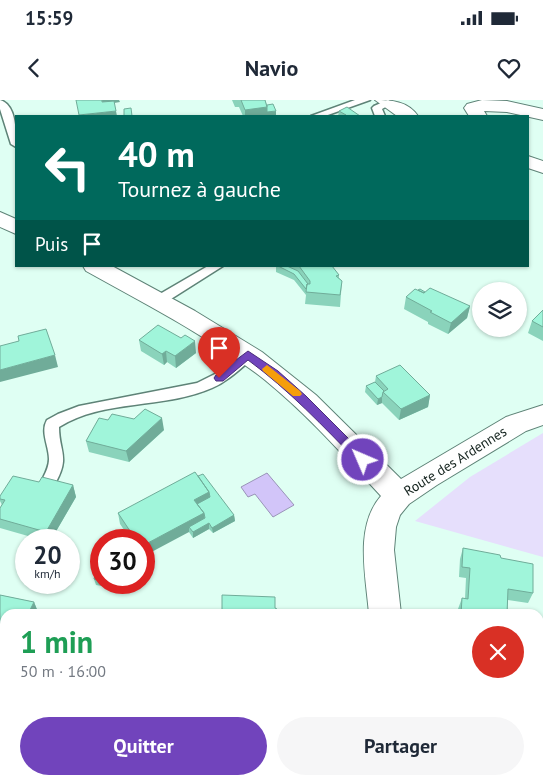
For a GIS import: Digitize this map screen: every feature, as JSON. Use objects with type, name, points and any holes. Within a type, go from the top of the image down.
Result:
[{"type":"street","points":[[477,115],[473,108],[476,104],[495,101],[519,106],[543,115]]},
{"type":"street","points":[[384,106],[407,115]]},
{"type":"street","points":[[529,162],[543,167]]},
{"type":"street","points":[[0,218],[15,227]]},
{"type":"street","points":[[96,267],[158,301],[248,355],[274,374],[302,398],[399,496]]},
{"type":"street","name":"Route des Ardennes","points":[[385,609],[379,550],[381,527],[388,509],[399,496],[516,424],[543,415]]},
{"type":"lane","points":[[319,115],[365,100]]},
{"type":"lane","points":[[0,104],[5,108],[15,141]]},
{"type":"lane","points":[[158,301],[216,267]]},
{"type":"lane","points":[[51,478],[58,461],[52,430],[52,424],[57,419],[90,410],[167,396],[203,386],[219,378],[248,355]]},
{"type":"shaded area","points":[[543,433],[543,557],[415,521],[470,477]]},
{"type":"shaded area","points":[[267,473],[294,505],[273,517],[255,494],[248,497],[241,487]]},
{"type":"building","points":[[76,100],[114,101],[116,111],[79,115]]},
{"type":"building","points":[[241,100],[265,100],[267,107],[245,110]]},
{"type":"building","points":[[273,104],[276,111],[267,112],[267,105]]},
{"type":"building","points":[[347,107],[359,115],[346,115],[339,111]]},
{"type":"building","points":[[131,108],[132,115],[124,115],[124,109]]},
{"type":"building","points":[[280,267],[289,267],[298,271],[308,284],[306,289],[294,274]]},
{"type":"building","points":[[300,267],[333,267],[339,275],[336,276],[342,281],[340,295],[306,292],[307,284],[310,284],[310,281]]},
{"type":"building","points":[[430,288],[470,306],[451,323],[406,297],[415,289],[424,293]]},
{"type":"building","points":[[543,310],[543,327],[532,321]]},
{"type":"building","points":[[158,325],[181,338],[185,335],[195,341],[175,356],[166,351],[162,354],[139,340]]},
{"type":"building","points":[[46,329],[55,355],[0,370],[0,346],[19,341],[18,336]]},
{"type":"building","points":[[400,365],[430,395],[401,409],[383,392],[388,389],[376,376]]},
{"type":"building","points":[[375,382],[384,391],[382,397],[378,399],[366,386]]},
{"type":"building","points":[[145,409],[162,418],[126,451],[86,441],[99,418],[108,420],[112,414],[134,419]]},
{"type":"building","points":[[195,472],[209,492],[194,500],[204,513],[155,539],[155,529],[129,529],[118,513]]},
{"type":"building","points":[[203,474],[234,515],[212,528],[209,523],[193,532],[189,527],[205,518],[204,513],[197,504],[210,497],[209,492],[198,476]]},
{"type":"building","points":[[13,476],[39,482],[42,477],[73,485],[48,529],[35,529],[0,519],[0,508],[5,500],[0,499]]},
{"type":"building","points":[[463,548],[533,564],[533,593],[508,589],[507,609],[461,609],[462,598],[468,599],[470,568],[462,567]]},
{"type":"building","points":[[0,595],[34,602],[30,609],[0,609]]},
{"type":"building","points":[[222,595],[275,597],[275,608],[277,609],[222,609]]},
{"type":"slow traffic","points":[[267,369],[297,394]]},
{"type":"route","points":[[219,378],[248,355],[302,398],[363,460]]}]
